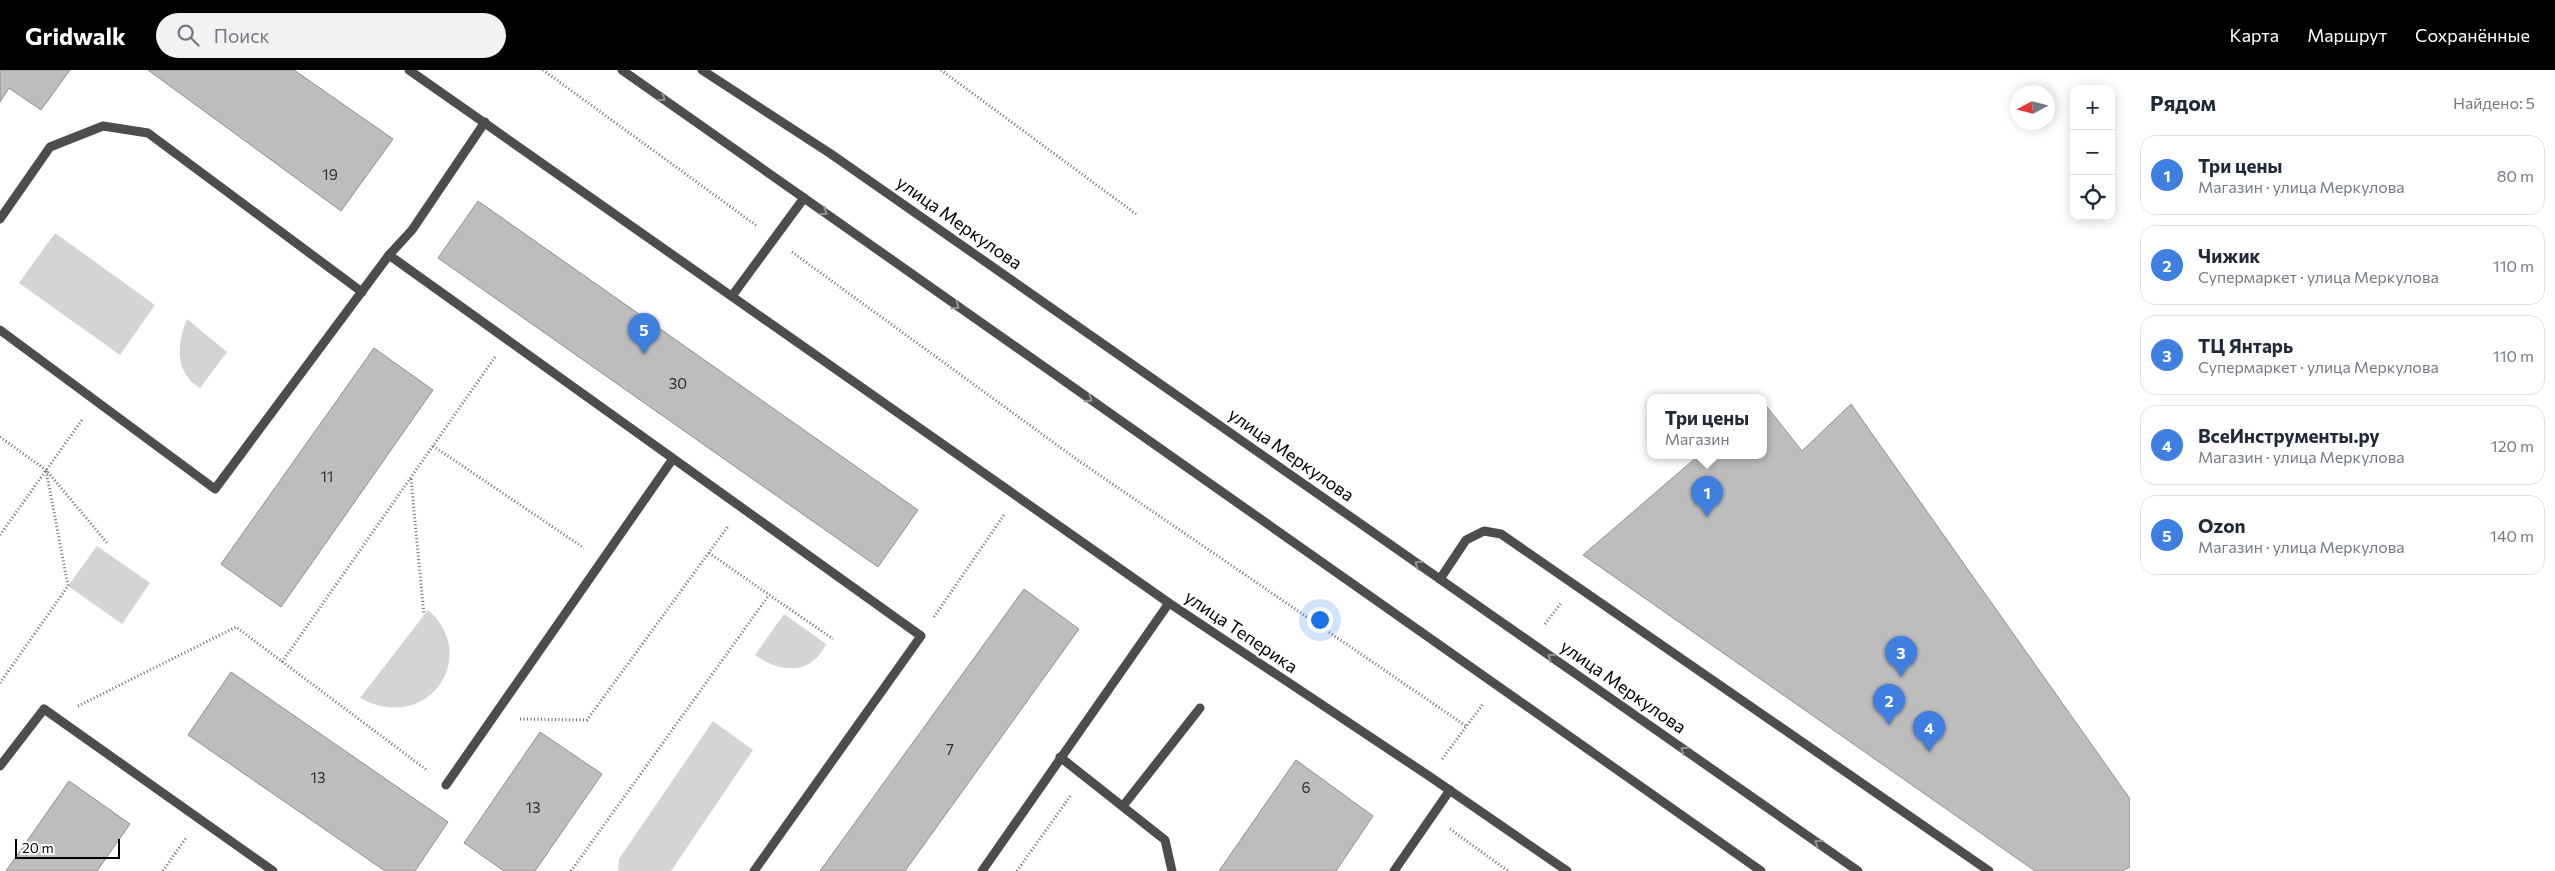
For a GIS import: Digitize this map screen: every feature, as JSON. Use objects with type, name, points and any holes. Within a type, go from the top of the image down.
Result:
[{"type":"street","points":[[409,70],[1169,603]]},
{"type":"street","points":[[622,70],[1761,871]]},
{"type":"street","name":"улица Меркулова","points":[[702,70],[832,154],[1858,871]]},
{"type":"street","points":[[0,330],[215,490],[389,255],[412,230],[485,122]]},
{"type":"street","points":[[0,219],[50,148],[103,126],[148,133],[362,292]]},
{"type":"street","points":[[732,296],[804,198]]},
{"type":"street","points":[[389,255],[672,460],[921,636],[754,871]]},
{"type":"street","points":[[446,785],[672,460]]},
{"type":"street","points":[[1440,579],[1466,540],[1484,530],[1501,534],[1989,871]]},
{"type":"street","name":"улица Теперика","points":[[982,871],[1169,603],[1430,776],[1567,871]]},
{"type":"street","points":[[1123,806],[1200,708]]},
{"type":"street","points":[[0,766],[44,710],[273,871]]},
{"type":"street","points":[[1060,758],[1165,840],[1172,871]]},
{"type":"street","points":[[1394,871],[1450,790]]},
{"type":"path","points":[[543,70],[1079,461],[1466,726],[1430,776]]},
{"type":"path","points":[[941,70],[1136,214]]},
{"type":"path","points":[[282,662],[507,341]]},
{"type":"path","points":[[0,535],[95,401]]},
{"type":"path","points":[[0,437],[46,470],[108,544]]},
{"type":"path","points":[[433,446],[602,560]]},
{"type":"path","points":[[0,683],[68,586],[46,470]]},
{"type":"path","points":[[411,478],[424,616]]},
{"type":"path","points":[[921,636],[1017,497]]},
{"type":"path","points":[[493,718],[587,720],[741,508]]},
{"type":"path","points":[[709,552],[833,639]]},
{"type":"path","points":[[571,871],[769,595]]},
{"type":"path","points":[[55,718],[236,628],[446,785]]},
{"type":"path","points":[[1017,871],[1084,776]]},
{"type":"path","points":[[163,871],[198,818]]},
{"type":"shaded area","points":[[55,233],[155,305],[120,355],[19,283]]},
{"type":"shaded area","points":[[187,319],[227,352],[200,388],[186,374],[180,357],[181,338]]},
{"type":"shaded area","points":[[97,546],[150,583],[122,624],[68,586]]},
{"type":"shaded area","points":[[428,610],[443,629],[449,648],[448,668],[439,685],[425,699],[407,706],[385,707],[360,698]]},
{"type":"shaded area","points":[[784,614],[826,644],[812,662],[804,666],[784,668],[755,655]]},
{"type":"shaded area","points":[[713,721],[753,750],[671,871],[618,871],[619,859]]},
{"type":"building","points":[[0,70],[70,70],[41,110],[9,88],[0,102]]},
{"type":"building","points":[[148,70],[294,70],[393,139],[341,211]]},
{"type":"building","points":[[478,201],[918,510],[878,567],[438,258]]},
{"type":"building","points":[[374,348],[433,390],[281,607],[221,564]]},
{"type":"building","points":[[1851,404],[2130,799],[2130,867],[2122,871],[2035,871],[1583,555],[1695,459],[1767,459],[1767,407],[1802,451]]},
{"type":"building","points":[[1024,589],[1079,629],[905,871],[820,871]]},
{"type":"building","points":[[231,672],[448,822],[415,871],[385,871],[188,735]]},
{"type":"building","points":[[540,732],[602,774],[535,871],[504,871],[464,843]]},
{"type":"building","points":[[1296,760],[1373,816],[1336,871],[1219,871]]},
{"type":"building","points":[[69,781],[130,824],[97,871],[6,871]]},
{"type":"place","name":"Ozon","points":[[644,354]]},
{"type":"place","name":"Три цены","points":[[1707,517]]},
{"type":"place","name":"ТЦ Янтарь","points":[[1901,677]]},
{"type":"place","name":"Чижик","points":[[1889,725]]},
{"type":"place","name":"ВсеИнструменты.ру","points":[[1929,752]]}]
